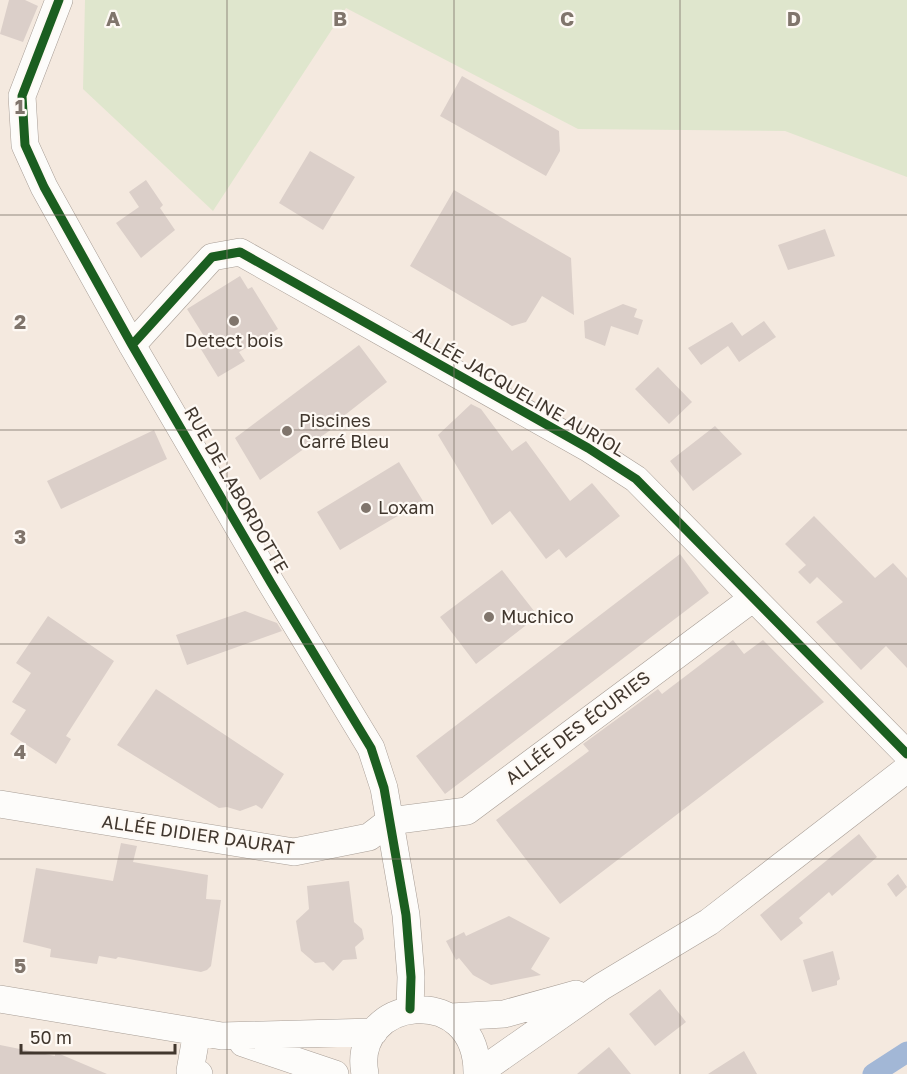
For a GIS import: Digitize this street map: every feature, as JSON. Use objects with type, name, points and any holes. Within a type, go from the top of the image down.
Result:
[{"type":"street","name":"RUE DE LABORDOTTE","points":[[59,0],[22,96],[26,145],[44,187],[132,345],[271,583],[371,748],[390,821],[410,948],[410,1009]]},
{"type":"street","name":"ALLÉE JACQUELINE AURIOL","points":[[132,345],[212,256],[240,252],[588,448],[636,479],[907,754]]},
{"type":"street","name":"ALLÉE DES ÉCURIES","points":[[390,821],[466,811],[752,599]]},
{"type":"street","points":[[477,1074],[601,987],[708,922],[907,769]]},
{"type":"street","name":"ALLÉE DIDIER DAURAT","points":[[0,804],[294,852],[369,837],[390,821]]},
{"type":"street","points":[[451,1017],[504,1014],[601,987]]},
{"type":"street","points":[[0,999],[210,1034],[335,1074]]},
{"type":"street","points":[[365,1074],[366,1048],[374,1032],[390,1017],[410,1009],[431,1009],[451,1017],[464,1028],[473,1041],[477,1057],[477,1074]]},
{"type":"street","points":[[210,1034],[374,1032]]},
{"type":"street","points":[[199,1074],[190,1071],[210,1034]]},
{"type":"green space","points":[[85,0],[907,0],[907,177],[785,131],[578,129],[346,8],[213,211],[83,89]]},
{"type":"building","points":[[9,0],[25,0],[38,6],[23,42],[0,34]]},
{"type":"building","points":[[462,76],[559,131],[560,151],[546,176],[440,116]]},
{"type":"building","points":[[310,151],[355,177],[323,230],[279,203]]},
{"type":"building","points":[[146,180],[163,205],[160,208],[175,230],[141,258],[116,223],[139,207],[129,192]]},
{"type":"building","points":[[454,190],[571,258],[574,315],[542,296],[526,322],[512,326],[410,266]]},
{"type":"building","points":[[825,229],[835,256],[788,270],[778,245]]},
{"type":"building","name":"Detect bois","points":[[240,276],[248,289],[252,287],[278,329],[239,352],[245,361],[218,377],[199,346],[207,341],[187,309]]},
{"type":"building","points":[[623,304],[637,309],[634,317],[643,320],[638,335],[611,326],[605,346],[585,338],[584,321]]},
{"type":"building","points":[[764,321],[776,337],[739,362],[728,346],[701,365],[688,348],[732,322],[742,336]]},
{"type":"building","points":[[359,345],[387,382],[336,422],[339,424],[260,480],[235,438]]},
{"type":"building","points":[[658,367],[692,402],[669,424],[635,389]]},
{"type":"building","points":[[471,404],[481,409],[512,451],[526,441],[570,501],[592,483],[620,516],[566,558],[559,549],[546,559],[510,511],[492,525],[438,435]]},
{"type":"building","points":[[715,426],[742,454],[693,491],[670,461]]},
{"type":"building","points":[[154,430],[167,459],[61,509],[47,481]]},
{"type":"building","name":"Loxam","points":[[399,462],[423,501],[340,550],[317,512]]},
{"type":"building","points":[[814,516],[875,578],[893,563],[907,578],[907,668],[886,646],[861,670],[816,622],[843,602],[817,577],[810,584],[798,572],[806,565],[785,544]]},
{"type":"building","points":[[680,554],[709,593],[445,794],[416,756]]},
{"type":"building","name":"Muchico","points":[[502,570],[538,616],[476,664],[440,617]]},
{"type":"building","points":[[245,611],[277,623],[282,631],[187,665],[176,635]]},
{"type":"building","points":[[48,616],[114,661],[66,736],[71,739],[56,764],[10,734],[26,710],[12,702],[31,673],[16,663]]},
{"type":"building","points":[[733,640],[744,654],[763,640],[824,702],[560,904],[496,820],[589,751],[583,744],[658,689],[662,694]]},
{"type":"building","points":[[156,689],[284,774],[262,809],[256,805],[240,811],[227,807],[219,808],[117,745]]},
{"type":"building","points":[[859,834],[877,857],[832,896],[829,892],[799,918],[803,923],[781,941],[760,915]]},
{"type":"building","points":[[121,843],[137,846],[133,862],[208,875],[206,899],[221,900],[211,966],[207,970],[201,972],[118,957],[116,959],[99,956],[97,964],[50,957],[51,949],[23,942],[36,868],[113,881]]},
{"type":"building","points":[[898,874],[907,887],[896,897],[887,884]]},
{"type":"building","points":[[349,881],[354,922],[362,929],[364,939],[355,947],[357,959],[343,960],[333,971],[324,962],[315,963],[301,951],[296,921],[309,909],[307,886]]},
{"type":"building","points":[[509,916],[550,938],[531,969],[541,975],[491,985],[473,975],[459,958],[456,960],[446,941],[464,932],[466,936]]},
{"type":"building","points":[[833,951],[840,979],[837,985],[812,992],[803,960]]},
{"type":"building","points":[[660,989],[686,1022],[655,1046],[629,1014]]},
{"type":"building","points":[[0,1045],[55,1056],[55,1052],[107,1074],[0,1074]]},
{"type":"building","points":[[609,1047],[631,1074],[577,1074]]},
{"type":"building","points":[[744,1051],[757,1074],[708,1074]]},
{"type":"waterway","points":[[873,1074],[907,1052]]},
{"type":"cycle path","points":[[59,0],[22,96],[25,145],[44,187],[132,345],[271,583],[371,748],[384,788],[406,915],[411,977],[410,1009]]},
{"type":"cycle path","points":[[132,345],[212,257],[240,252],[588,448],[636,479],[907,754]]},
{"type":"place","name":"Detect bois","points":[[234,321]]},
{"type":"place","name":"Piscines Carré Bleu","points":[[287,431]]},
{"type":"place","name":"Loxam","points":[[366,508]]},
{"type":"place","name":"Muchico","points":[[489,617]]}]
